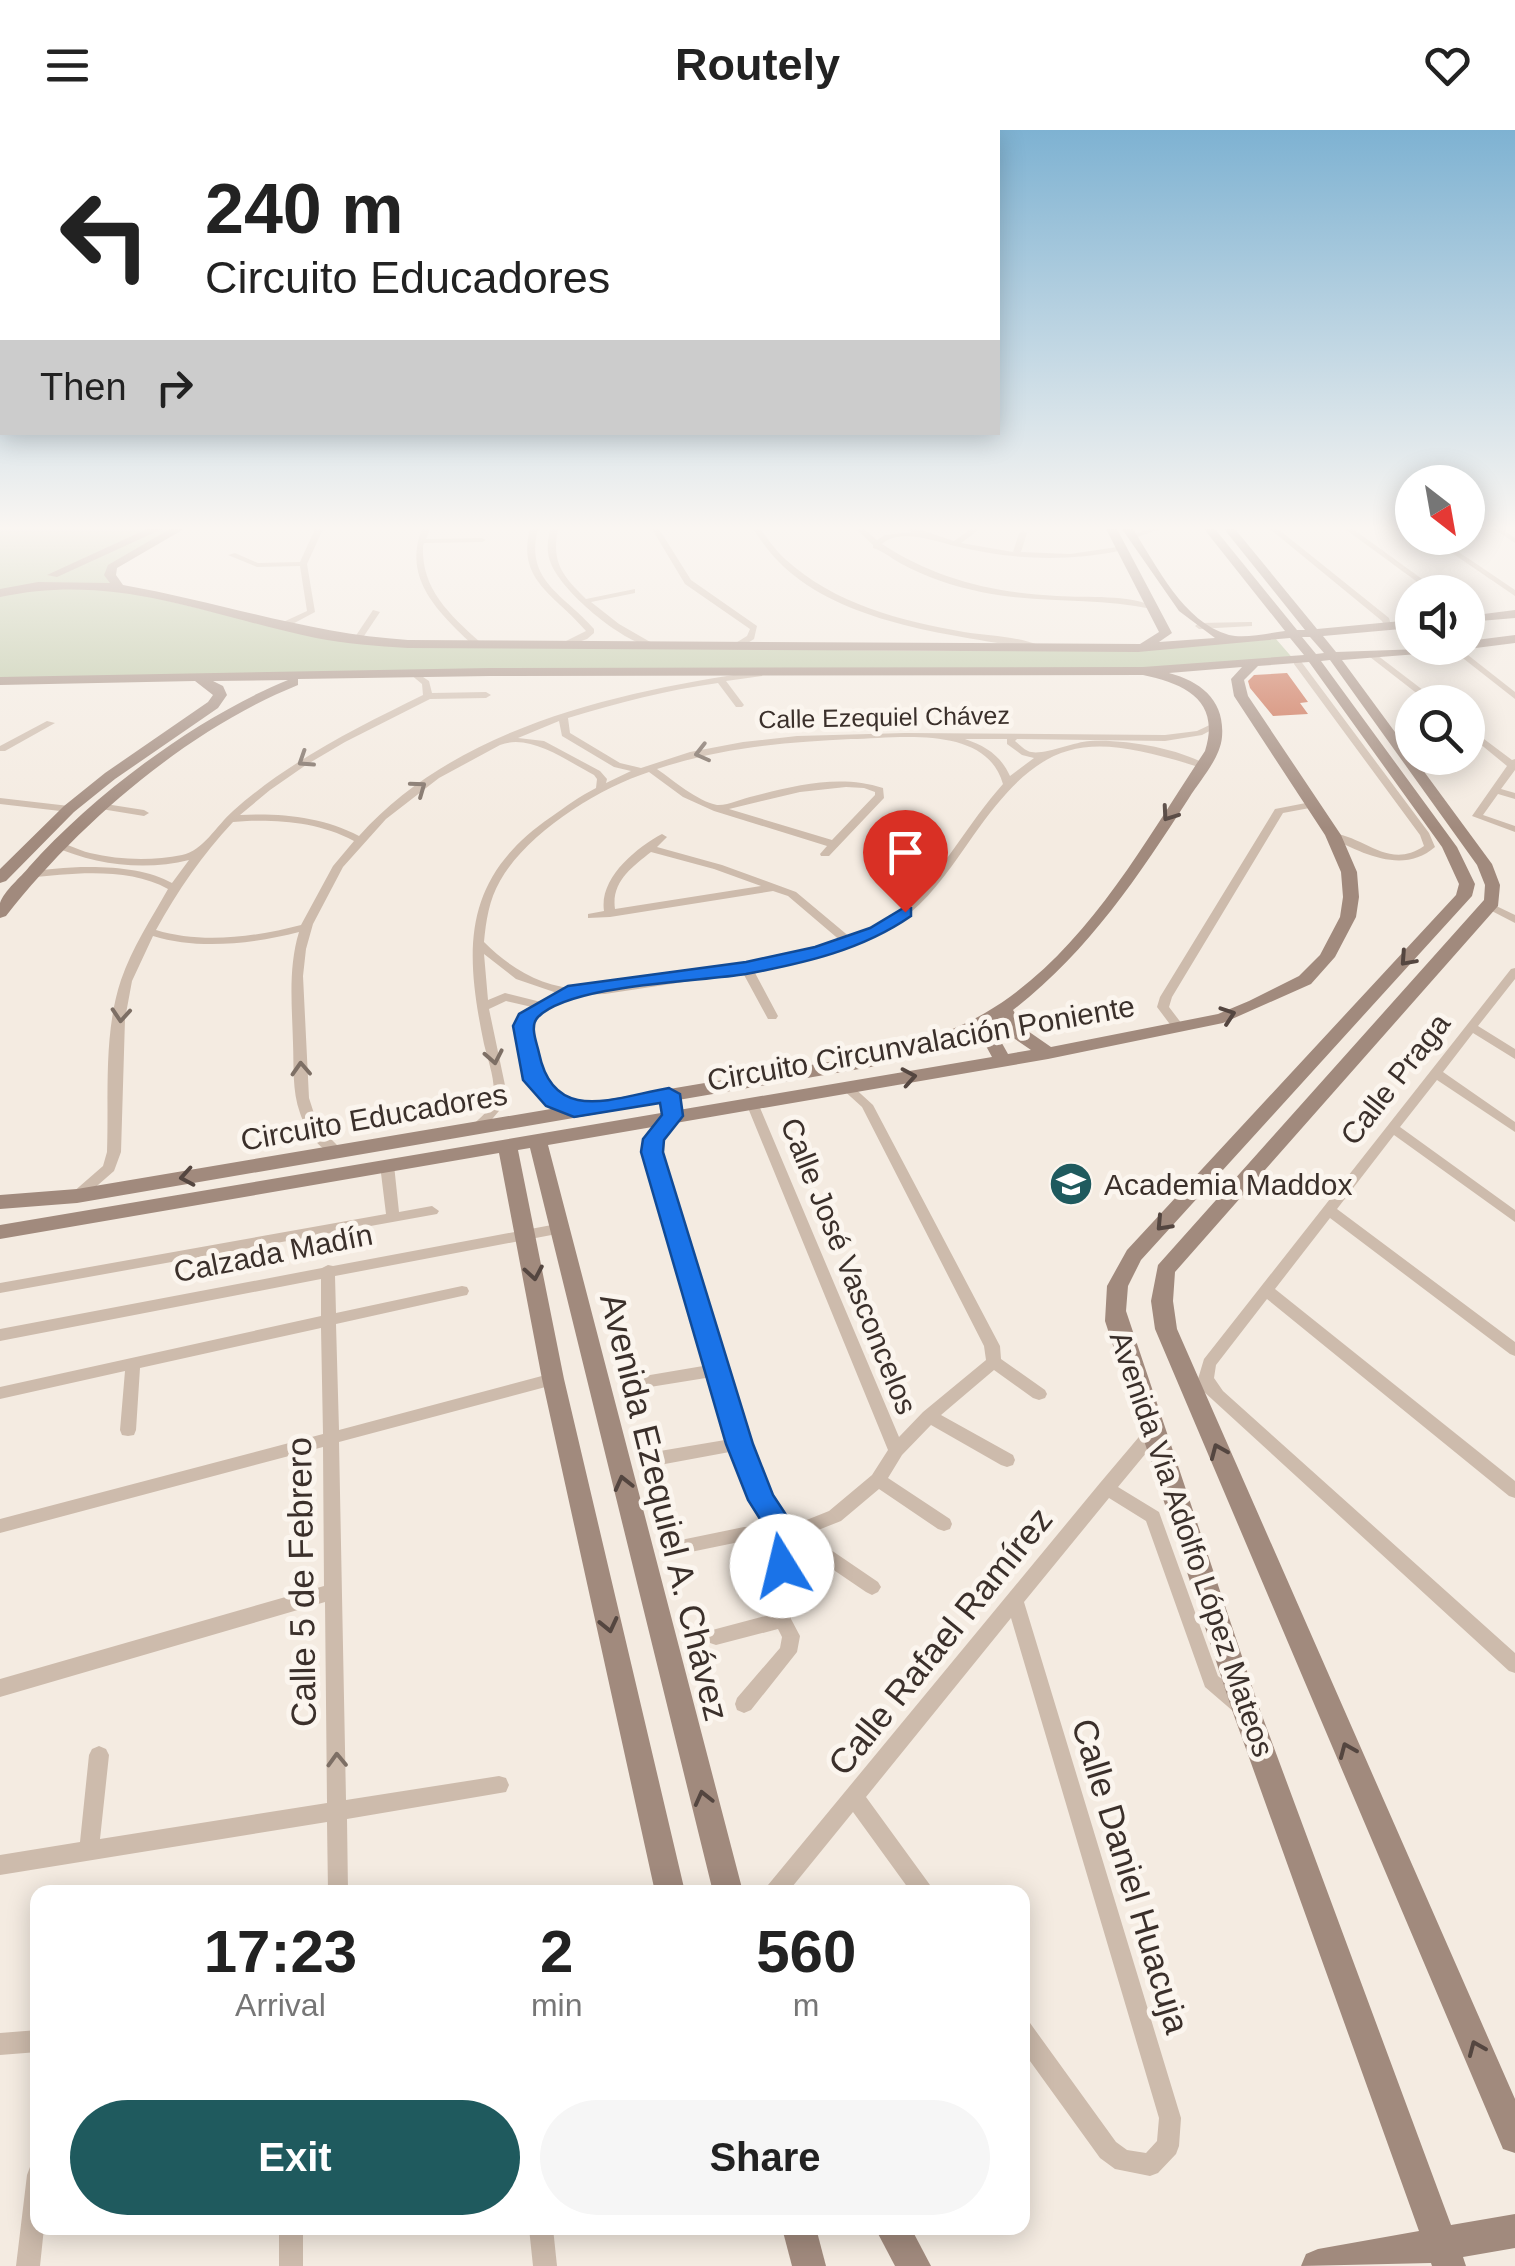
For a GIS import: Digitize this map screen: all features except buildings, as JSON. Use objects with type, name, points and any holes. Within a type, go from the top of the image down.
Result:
[{"type":"main road","points":[[296,629],[408,644],[944,649],[1138,648],[1377,629]]},
{"type":"main road","points":[[1164,629],[1166,633]]},
{"type":"main road","points":[[1138,648],[1166,633],[1192,637],[1202,629]]},
{"type":"main road","points":[[1205,629],[1241,642]]},
{"type":"main road","points":[[1273,629],[1280,638]]},
{"type":"main road","name":"Avenida Via Adolfo López Mateos","points":[[1289,629],[1449,847],[1466,884],[1464,896],[1134,1255],[1117,1282],[1113,1300],[1116,1321],[1246,1710],[1445,2255]]},
{"type":"main road","points":[[1310,629],[1484,864],[1494,885],[1490,906]]},
{"type":"main road","points":[[1336,629],[1343,632]]},
{"type":"main road","points":[[1485,643],[1513,640]]},
{"type":"main road","points":[[392,675],[420,659],[420,653],[408,644]]},
{"type":"main road","points":[[490,672],[478,665],[478,657],[485,650],[509,644]]},
{"type":"main road","points":[[1052,648],[1034,658],[1049,667],[1070,671]]},
{"type":"main road","points":[[944,649],[967,659],[958,670]]},
{"type":"main road","points":[[0,682],[490,672],[1143,672],[1395,653]]},
{"type":"main road","points":[[1206,698],[1222,694],[1242,696],[1238,679],[1252,665]]},
{"type":"main road","points":[[1143,672],[1184,682],[1206,698],[1216,724]]},
{"type":"main road","points":[[0,914],[57,844],[145,769],[261,697],[313,676]]},
{"type":"main road","points":[[200,679],[218,689],[220,695]]},
{"type":"main road","points":[[0,878],[70,809],[110,776],[207,711],[220,695],[249,687],[261,690],[261,697]]},
{"type":"main road","name":"Circuito Circunvalación Poniente","points":[[0,1232],[1003,1061],[1223,1018],[1305,980],[1326,957],[1348,917],[1351,897],[1349,872],[1332,835],[1242,696]]},
{"type":"main road","name":"Circuito Educadores","points":[[0,1202],[77,1196],[871,1061],[965,1031],[1004,1009],[1052,972],[1083,938],[1202,765],[1217,739],[1216,724]]},
{"type":"main road","name":"Avenida Via Adolfo López Mateos","points":[[1490,906],[1166,1270],[1162,1301],[1166,1328],[1193,1370],[1515,2137]]},
{"type":"main road","points":[[1004,1009],[1018,1033],[1048,1053]]},
{"type":"main road","points":[[965,1031],[993,1042],[1003,1061]]},
{"type":"main road","name":"Avenida Ezequiel A. Chávez","points":[[537,1139],[726,1885]]},
{"type":"main road","points":[[507,1144],[553,1380],[668,1885]]},
{"type":"main road","points":[[1318,2266],[1445,2255],[1515,2231]]},
{"type":"main road","points":[[896,2235],[914,2266]]},
{"type":"street","points":[[357,640],[365,629]]},
{"type":"street","points":[[463,629],[477,644]]},
{"type":"street","points":[[588,629],[589,634]]},
{"type":"street","points":[[562,645],[589,634],[620,629],[649,646]]},
{"type":"street","points":[[737,646],[751,637],[754,629]]},
{"type":"street","points":[[940,629],[1052,648]]},
{"type":"street","points":[[1373,655],[1411,685]]},
{"type":"street","points":[[1299,662],[1430,847],[1415,856],[1394,857],[1332,835]]},
{"type":"street","points":[[1476,665],[1515,696]]},
{"type":"street","points":[[337,1152],[321,1142],[304,1114],[298,1006],[305,927],[338,865],[360,840],[394,806],[432,778],[503,740],[563,717],[719,678],[790,670]]},
{"type":"street","points":[[414,674],[426,683],[428,696]]},
{"type":"street","points":[[719,678],[738,705]]},
{"type":"street","points":[[77,1196],[102,1176],[114,1152],[121,1003],[128,973],[171,887],[193,856],[308,757],[428,696],[486,694]]},
{"type":"street","points":[[563,717],[565,734],[616,765],[646,770],[718,809],[829,849],[880,796],[880,790],[861,784],[802,788],[718,809]]},
{"type":"street","points":[[1,744],[50,723]]},
{"type":"street","name":"Calle Ezequiel Chávez","points":[[477,1128],[498,1105],[500,1090],[478,970],[485,902],[501,871],[525,842],[600,788],[733,745],[782,738],[1165,738],[1199,733],[1216,724]]},
{"type":"street","points":[[940,736],[982,750],[997,760],[1006,772],[1008,785]]},
{"type":"street","points":[[1014,736],[1010,742],[1013,746],[1043,757]]},
{"type":"street","points":[[1165,738],[1172,747],[1166,752]]},
{"type":"street","points":[[503,740],[541,743],[596,772],[602,780],[600,788]]},
{"type":"street","points":[[1485,743],[1514,765],[1477,816],[1515,829]]},
{"type":"street","points":[[574,1110],[553,1102],[534,1080],[523,1026],[529,1014],[541,1006],[568,992],[746,968],[850,943],[905,912],[930,889],[1008,785],[1059,749],[1083,746],[1166,752],[1202,765]]},
{"type":"street","points":[[1495,790],[1515,796]]},
{"type":"street","points":[[0,801],[70,809]]},
{"type":"street","points":[[1179,1028],[1163,1007],[1166,997],[1279,811],[1311,804]]},
{"type":"street","points":[[99,806],[144,813]]},
{"type":"street","points":[[231,820],[264,817],[336,828],[360,840]]},
{"type":"street","points":[[610,914],[606,903],[609,893],[625,868],[662,837]]},
{"type":"street","points":[[57,844],[81,854],[161,863],[193,856]]},
{"type":"street","points":[[650,848],[777,887],[806,903],[850,943]]},
{"type":"street","points":[[29,875],[68,870],[154,878],[171,887]]},
{"type":"street","points":[[592,916],[777,887]]},
{"type":"street","points":[[1490,906],[1515,920]]},
{"type":"street","points":[[150,932],[178,939],[273,935],[305,927]]},
{"type":"street","points":[[480,943],[510,972],[568,992]]},
{"type":"street","points":[[746,968],[772,1016]]},
{"type":"street","name":"Calle Praga","points":[[1193,1370],[1268,1291],[1434,1072],[1512,979]]},
{"type":"street","points":[[485,1006],[505,997],[541,1006]]},
{"type":"street","points":[[1470,1027],[1515,1055]]},
{"type":"street","points":[[1434,1072],[1515,1128]]},
{"type":"street","points":[[846,1087],[867,1105],[992,1346],[994,1362],[1039,1394]]},
{"type":"street","points":[[669,1094],[673,1116],[654,1139],[652,1152],[740,1444],[762,1500],[786,1536],[782,1620],[791,1636],[788,1652],[744,1704]]},
{"type":"street","name":"Calle José Vasconcelos","points":[[752,1103],[896,1450]]},
{"type":"street","points":[[1392,1127],[1515,1217]]},
{"type":"street","points":[[387,1165],[392,1217]]},
{"type":"street","points":[[1329,1210],[1515,1350]]},
{"type":"street","points":[[0,1288],[432,1211]]},
{"type":"street","name":"Calzada Madín","points":[[0,1335],[557,1229]]},
{"type":"street","name":"Calle 5 de Febrero","points":[[328,1270],[338,1885]]},
{"type":"street","points":[[0,1393],[462,1291]]},
{"type":"street","points":[[1268,1291],[1515,1491]]},
{"type":"street","points":[[786,1536],[835,1516],[878,1480],[896,1450],[929,1416],[994,1362]]},
{"type":"street","points":[[128,1430],[133,1363]]},
{"type":"street","points":[[650,1381],[717,1370]]},
{"type":"street","points":[[1193,1370],[1515,1665]]},
{"type":"street","points":[[0,1526],[553,1380]]},
{"type":"street","points":[[929,1416],[1007,1460]]},
{"type":"street","name":"Calle Rafael Ramírez","points":[[782,1885],[1155,1429]]},
{"type":"street","points":[[654,1458],[740,1444]]},
{"type":"street","points":[[878,1480],[944,1524]]},
{"type":"street","points":[[1106,1488],[1153,1517],[1211,1681],[1246,1710]]},
{"type":"street","points":[[676,1548],[744,1534],[786,1536],[825,1555],[872,1587]]},
{"type":"street","points":[[0,1688],[332,1592]]},
{"type":"street","name":"Calle Daniel Huacuja","points":[[1014,1601],[1170,2118],[1168,2146],[1150,2166],[1123,2161],[1108,2150],[1030,2042]]},
{"type":"street","points":[[716,1637],[782,1620]]},
{"type":"street","points":[[89,1852],[98,1755]]},
{"type":"street","points":[[0,1865],[500,1785]]},
{"type":"street","points":[[855,1798],[918,1885]]},
{"type":"street","points":[[0,2044],[30,2042]]},
{"type":"street","points":[[28,2266],[31,2235]]},
{"type":"street","points":[[291,2235],[291,2266]]},
{"type":"street","points":[[542,2235],[545,2266]]},
{"type":"green space","points":[[0,629],[283,629],[406,646],[940,651],[1191,646],[1276,639],[1296,662],[1204,669],[0,679]]},
{"type":"place","name":"Academia Maddox","points":[[1071,1184]]},
{"type":"route","points":[[782,1566],[786,1536],[762,1500],[740,1444],[652,1152],[654,1139],[673,1116],[669,1094],[574,1110],[553,1102],[534,1080],[523,1026],[529,1014],[568,992],[746,968],[820,952],[876,932],[905,912]]}]
